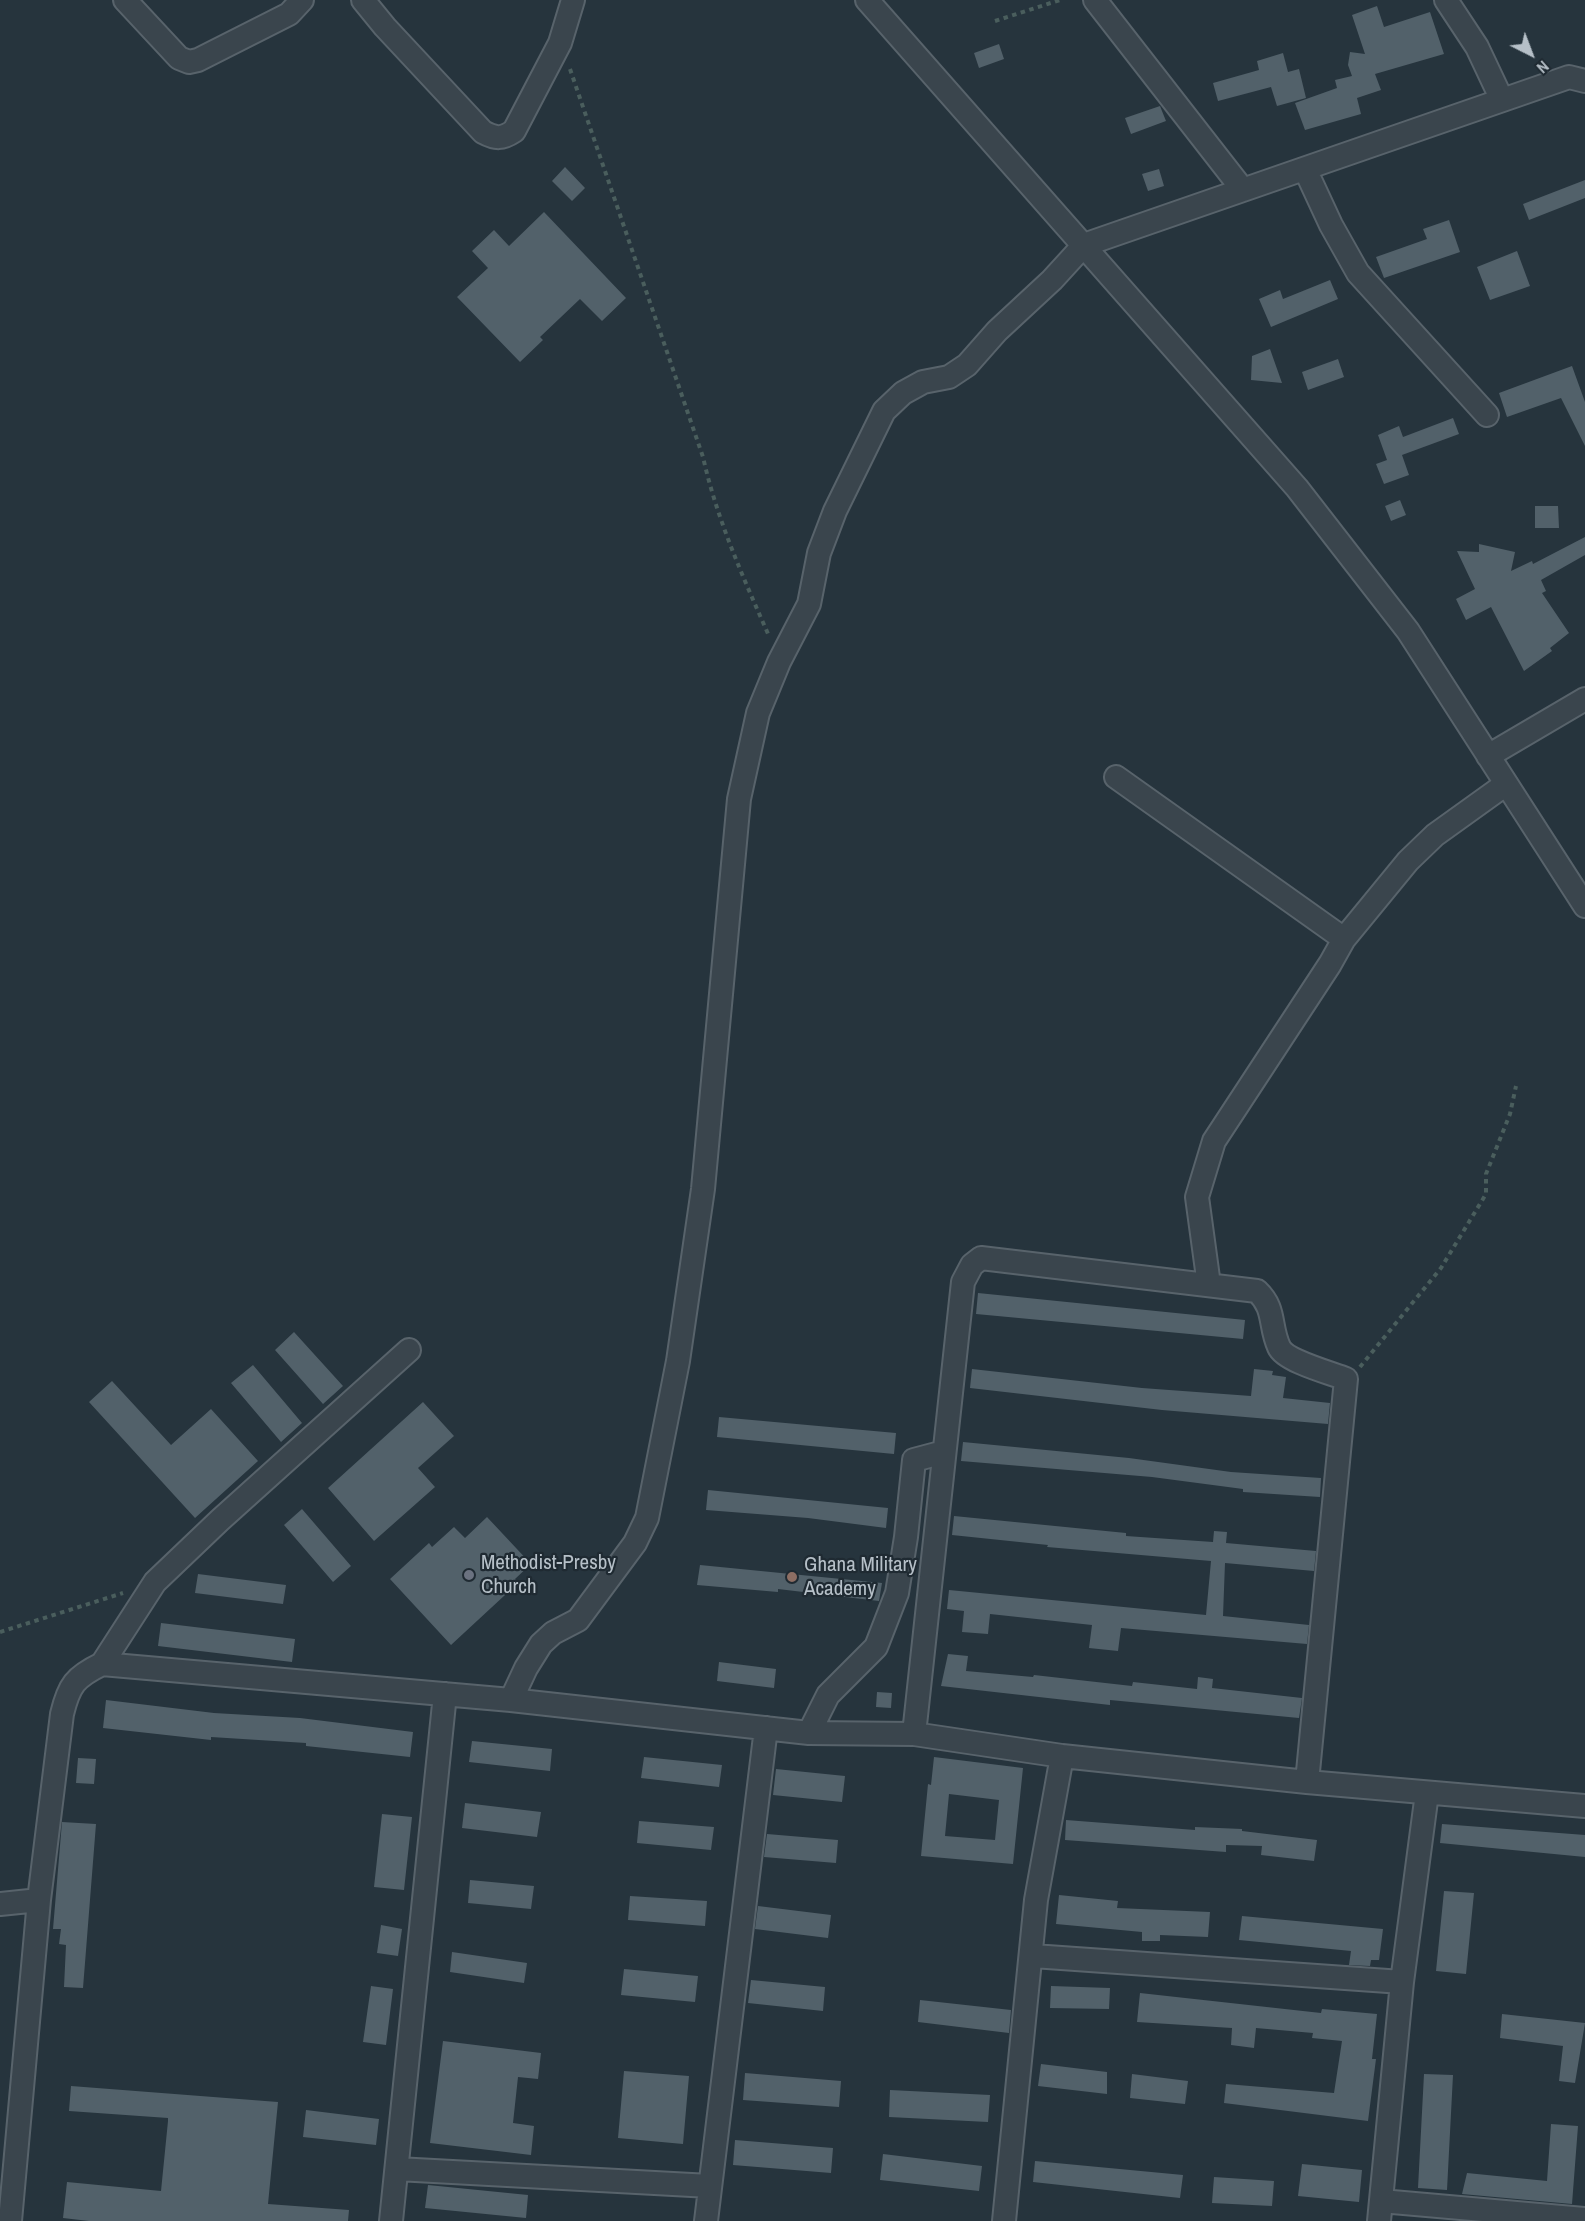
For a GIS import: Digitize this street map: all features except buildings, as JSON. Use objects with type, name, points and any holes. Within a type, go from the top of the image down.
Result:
[{"type":"street","points":[[125,0],[178,58],[189,62],[198,60],[289,14],[302,0]]},
{"type":"street","points":[[363,0],[385,27],[483,132],[494,138],[505,137],[514,131],[560,42],[573,0]]},
{"type":"street","points":[[867,0],[1297,488],[1408,631],[1585,906]]},
{"type":"street","points":[[1095,0],[1243,190]]},
{"type":"street","points":[[1446,0],[1477,47],[1502,100]]},
{"type":"street","points":[[511,1700],[526,1668],[541,1644],[553,1633],[578,1620],[635,1543],[647,1518],[678,1361],[703,1189],[739,798],[758,713],[779,662],[809,604],[819,553],[835,511],[884,411],[903,393],[923,382],[949,377],[967,365],[997,331],[1052,280],[1084,245],[1569,77],[1585,81]]},
{"type":"street","points":[[1305,169],[1331,225],[1358,273],[1487,415]]},
{"type":"street","points":[[1488,756],[1585,699]]},
{"type":"street","points":[[1116,777],[1344,939]]},
{"type":"street","points":[[1209,1285],[1197,1197],[1214,1141],[1344,939],[1408,861],[1435,835],[1506,784]]},
{"type":"street","points":[[914,1734],[963,1282],[972,1265],[981,1258],[1209,1285],[1257,1291],[1268,1301],[1279,1348],[1288,1356],[1346,1379],[1307,1782]]},
{"type":"street","points":[[102,1664],[155,1582],[220,1520],[409,1350]]},
{"type":"street","points":[[808,1733],[828,1695],[876,1647],[897,1593],[906,1537],[914,1460],[944,1452]]},
{"type":"street","points":[[10,2221],[39,1900],[62,1714],[68,1690],[83,1673],[102,1664],[511,1700],[808,1733],[914,1734],[1062,1756],[1307,1782],[1585,1806]]},
{"type":"street","points":[[391,2221],[445,1694]]},
{"type":"street","points":[[706,2221],[765,1728]]},
{"type":"street","points":[[1004,2221],[1033,1956],[1036,1900],[1062,1756]]},
{"type":"street","points":[[1427,1793],[1402,1982],[1379,2211],[1585,2219]]},
{"type":"street","points":[[0,1904],[39,1900]]},
{"type":"street","points":[[1033,1956],[1402,1982]]},
{"type":"street","points":[[397,2169],[710,2186]]},
{"type":"path","points":[[995,21],[1060,0]]},
{"type":"path","points":[[560,42],[703,457],[710,490],[732,551],[779,662]]},
{"type":"path","points":[[1346,1379],[1411,1307],[1469,1224],[1486,1194],[1486,1174],[1510,1114],[1516,1086]]},
{"type":"path","points":[[0,1632],[155,1582]]},
{"type":"place","name":"Methodist-Presby Church","points":[[469,1575]]},
{"type":"place","name":"Ghana Military Academy","points":[[792,1577]]}]
